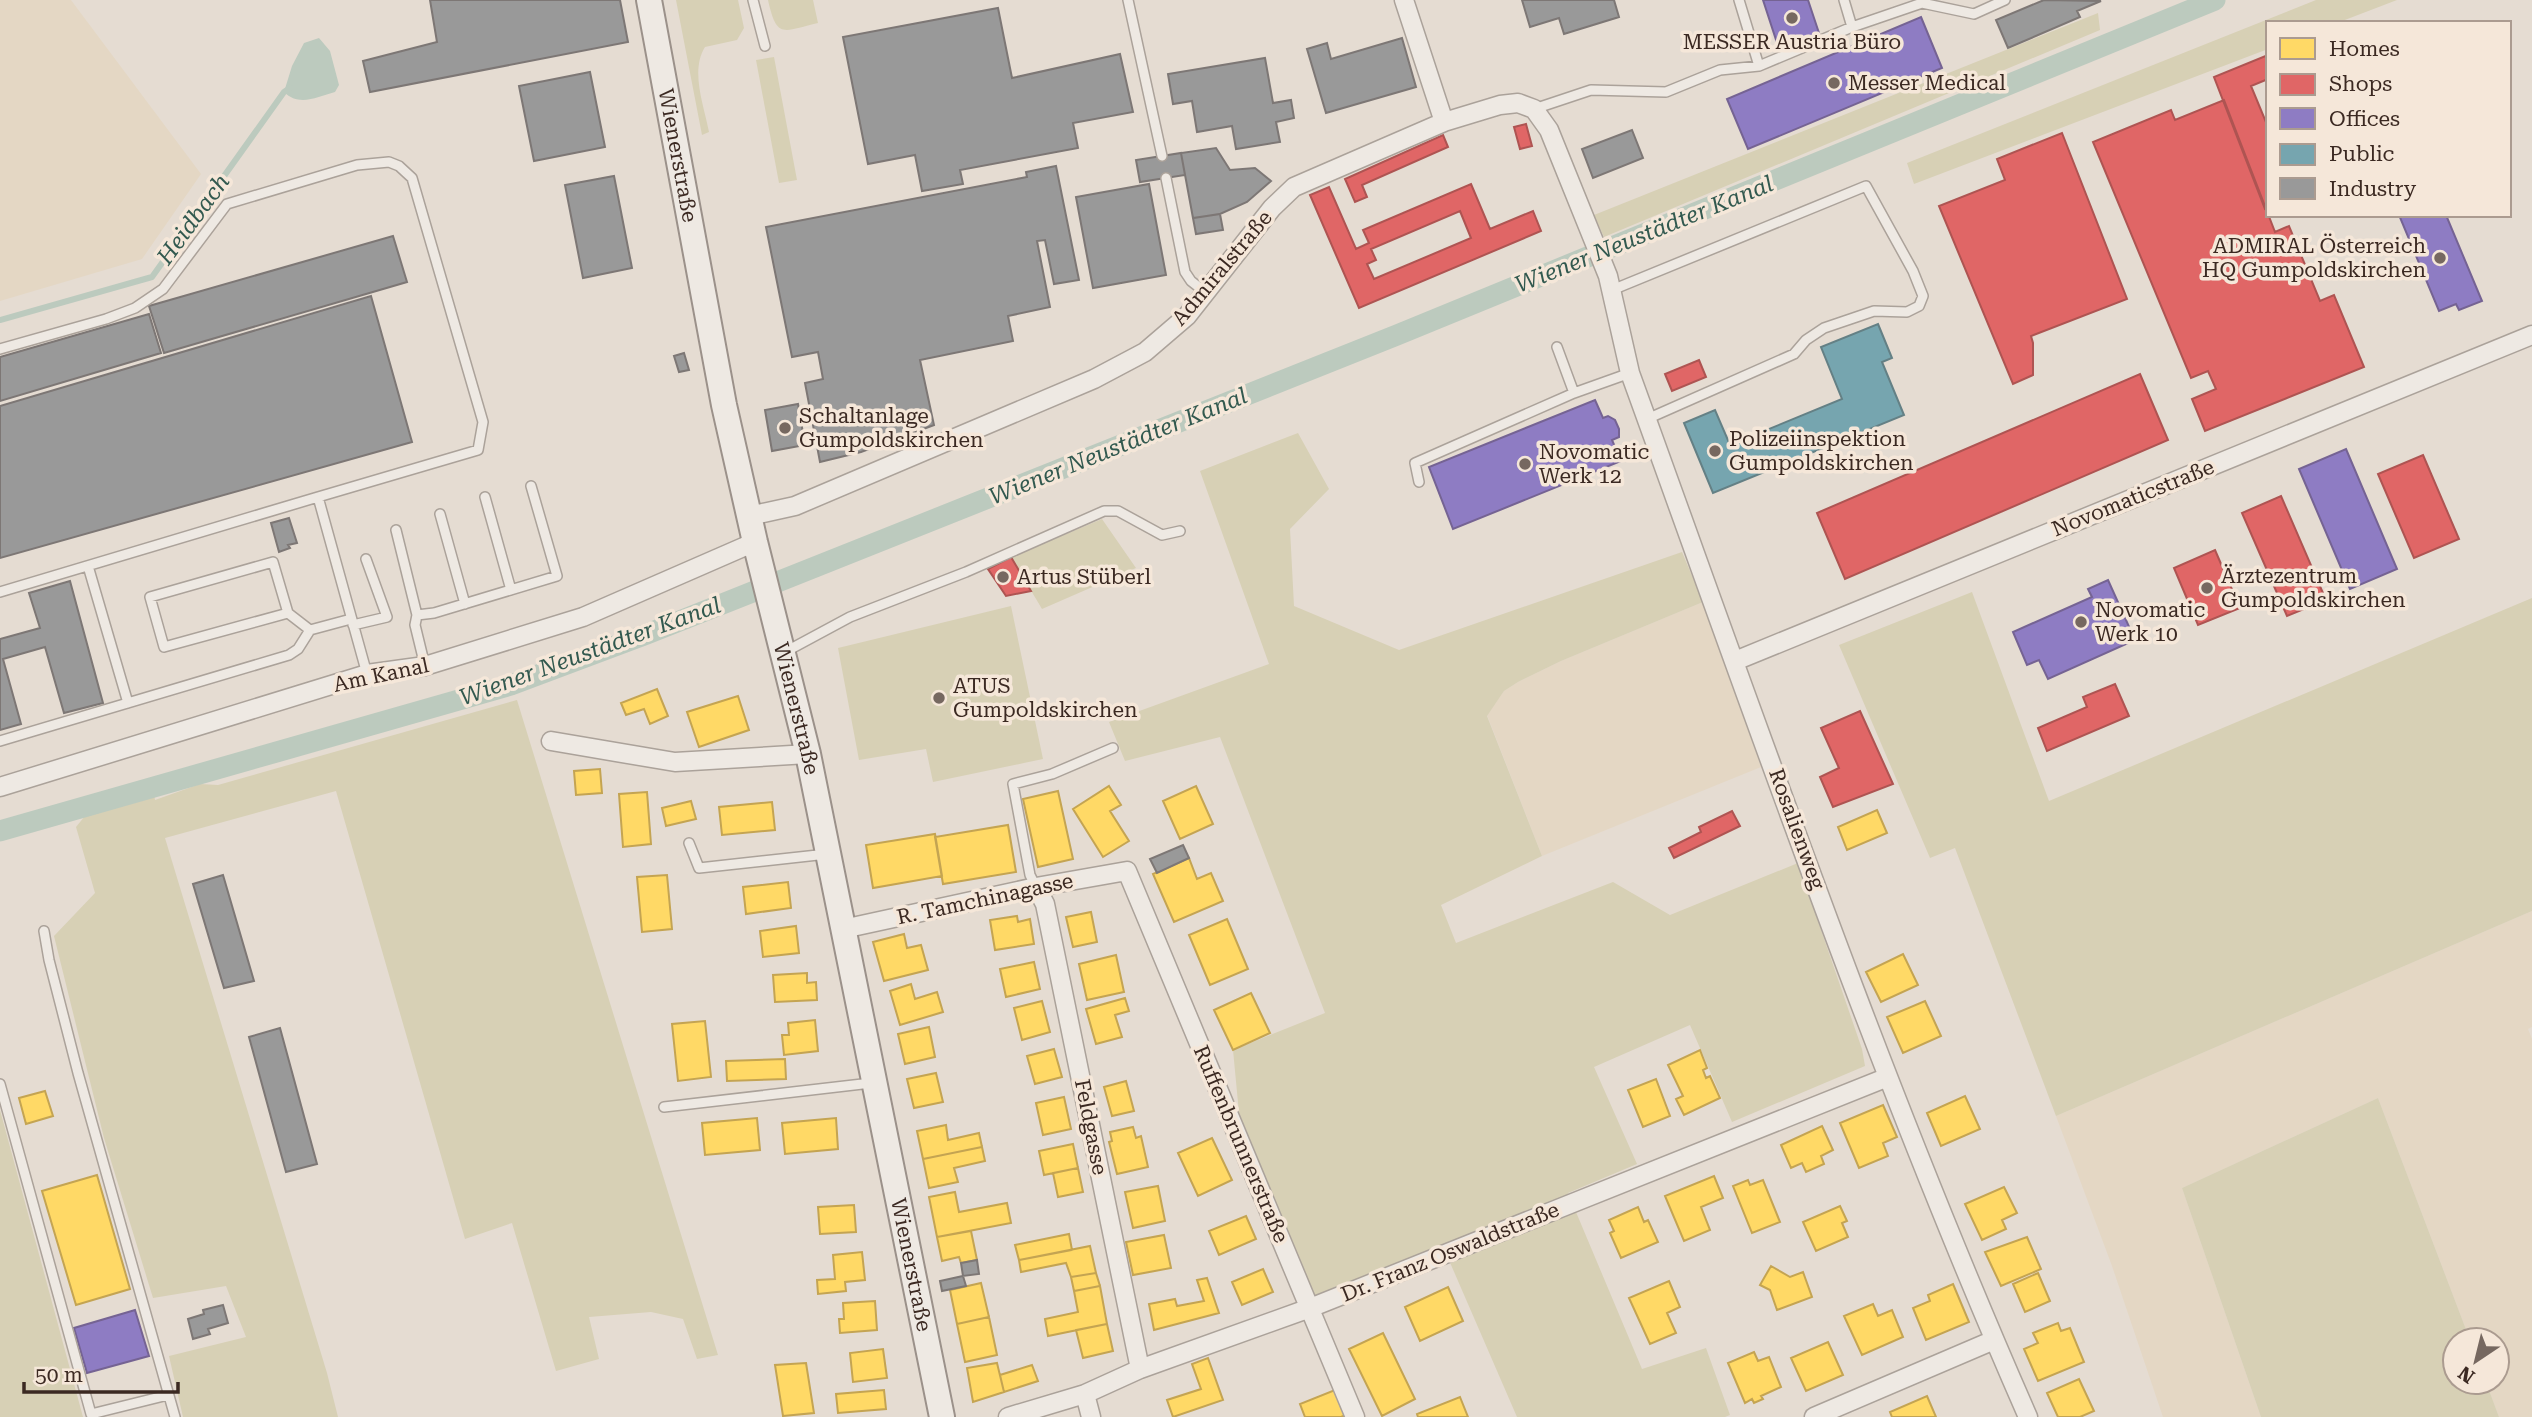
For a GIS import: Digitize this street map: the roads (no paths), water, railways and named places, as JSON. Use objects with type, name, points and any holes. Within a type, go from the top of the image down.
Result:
[{"type":"street","name":"Wienerstraße","points":[[649,0],[724,405],[808,754],[942,1417]]},
{"type":"street","points":[[1405,0],[1444,122]]},
{"type":"street","name":"Admiralstraße","points":[[749,516],[795,506],[1094,379],[1145,352],[1187,316],[1272,208],[1294,187],[1444,122],[1500,105],[1518,103],[1534,109]]},
{"type":"street","name":"Rosalienweg","points":[[1534,109],[1549,130],[1605,268],[1630,373],[1888,1077],[1994,1340],[2028,1417]]},
{"type":"street","name":"Novomaticstraße","points":[[1735,661],[2532,335]]},
{"type":"street","name":"Am Kanal","points":[[0,787],[368,674],[425,666],[583,617],[758,553]]},
{"type":"street","points":[[551,741],[675,762],[808,754]]},
{"type":"street","name":"R. Tamchinagasse","points":[[843,929],[1036,887],[1127,871]]},
{"type":"street","name":"Ruffenbrunnerstraße","points":[[1127,871],[1356,1417]]},
{"type":"street","name":"Feldgasse","points":[[1036,887],[1045,904],[1140,1370]]},
{"type":"street","name":"Dr. Franz Oswaldstraße","points":[[1008,1417],[1085,1394],[1140,1370],[1310,1308],[1888,1077]]},
{"type":"street","points":[[1814,1417],[1994,1340]]},
{"type":"street","points":[[1085,1394],[1091,1417]]},
{"type":"lane","points":[[753,0],[765,46]]},
{"type":"lane","points":[[1128,0],[1162,156]]},
{"type":"lane","points":[[1739,0],[1759,66]]},
{"type":"lane","points":[[1844,0],[1852,27]]},
{"type":"lane","points":[[1534,109],[1591,90],[1666,92],[1720,70],[1759,66],[1852,27],[1922,3],[1973,14],[1998,1]]},
{"type":"lane","points":[[0,349],[106,319],[135,307],[163,289],[227,204],[357,165],[383,161],[399,166],[412,177],[483,422],[478,450],[0,592]]},
{"type":"lane","points":[[1166,178],[1185,272],[1191,281],[1205,292]]},
{"type":"lane","points":[[1612,290],[1866,186],[1913,271],[1923,296],[1919,306],[1907,312],[1874,311],[1824,328],[1806,340],[1794,354],[1647,419]]},
{"type":"lane","points":[[1557,347],[1574,393]]},
{"type":"lane","points":[[1419,482],[1415,464],[1574,393],[1630,373]]},
{"type":"lane","points":[[417,615],[434,613],[557,576],[531,486]]},
{"type":"lane","points":[[318,497],[368,674]]},
{"type":"lane","points":[[485,497],[511,590]]},
{"type":"lane","points":[[783,653],[850,617],[966,572],[1104,511],[1118,511],[1162,535],[1180,531]]},
{"type":"lane","points":[[440,514],[465,604]]},
{"type":"lane","points":[[396,530],[417,615],[415,625],[425,666]]},
{"type":"lane","points":[[0,741],[289,655],[298,649],[310,630],[387,617],[366,559]]},
{"type":"lane","points":[[288,613],[164,647],[150,597],[273,562],[288,613],[310,630]]},
{"type":"lane","points":[[88,566],[128,703]]},
{"type":"lane","points":[[1036,887],[1030,875],[1013,784],[1052,774],[1113,748]]},
{"type":"lane","points":[[689,843],[699,868],[827,854]]},
{"type":"lane","points":[[44,931],[78,1073],[176,1417]]},
{"type":"lane","points":[[664,1107],[873,1083]]},
{"type":"lane","points":[[0,1084],[91,1414],[168,1395]]},
{"type":"waterway","name":"Wiener Neustädter Kanal","points":[[0,831],[511,685],[647,634],[1397,335],[2215,0]]},
{"type":"waterway","name":"Heidbach","points":[[0,320],[152,277],[284,92],[290,88]]},
{"type":"place","name":"MESSER Austria Büro","points":[[1792,18]]},
{"type":"place","name":"Messer Medical","points":[[1834,83]]},
{"type":"place","name":"ADMIRAL Österreich HQ Gumpoldskirchen","points":[[2440,258]]},
{"type":"place","name":"Schaltanlage Gumpoldskirchen","points":[[785,428]]},
{"type":"place","name":"Polizeiinspektion Gumpoldskirchen","points":[[1715,451]]},
{"type":"place","name":"Novomatic Werk 12","points":[[1525,464]]},
{"type":"place","name":"Artus Stüberl","points":[[1003,577]]},
{"type":"place","name":"Ärztezentrum Gumpoldskirchen","points":[[2207,588]]},
{"type":"place","name":"Novomatic Werk 10","points":[[2081,622]]},
{"type":"place","name":"ATUS Gumpoldskirchen","points":[[939,698]]}]
